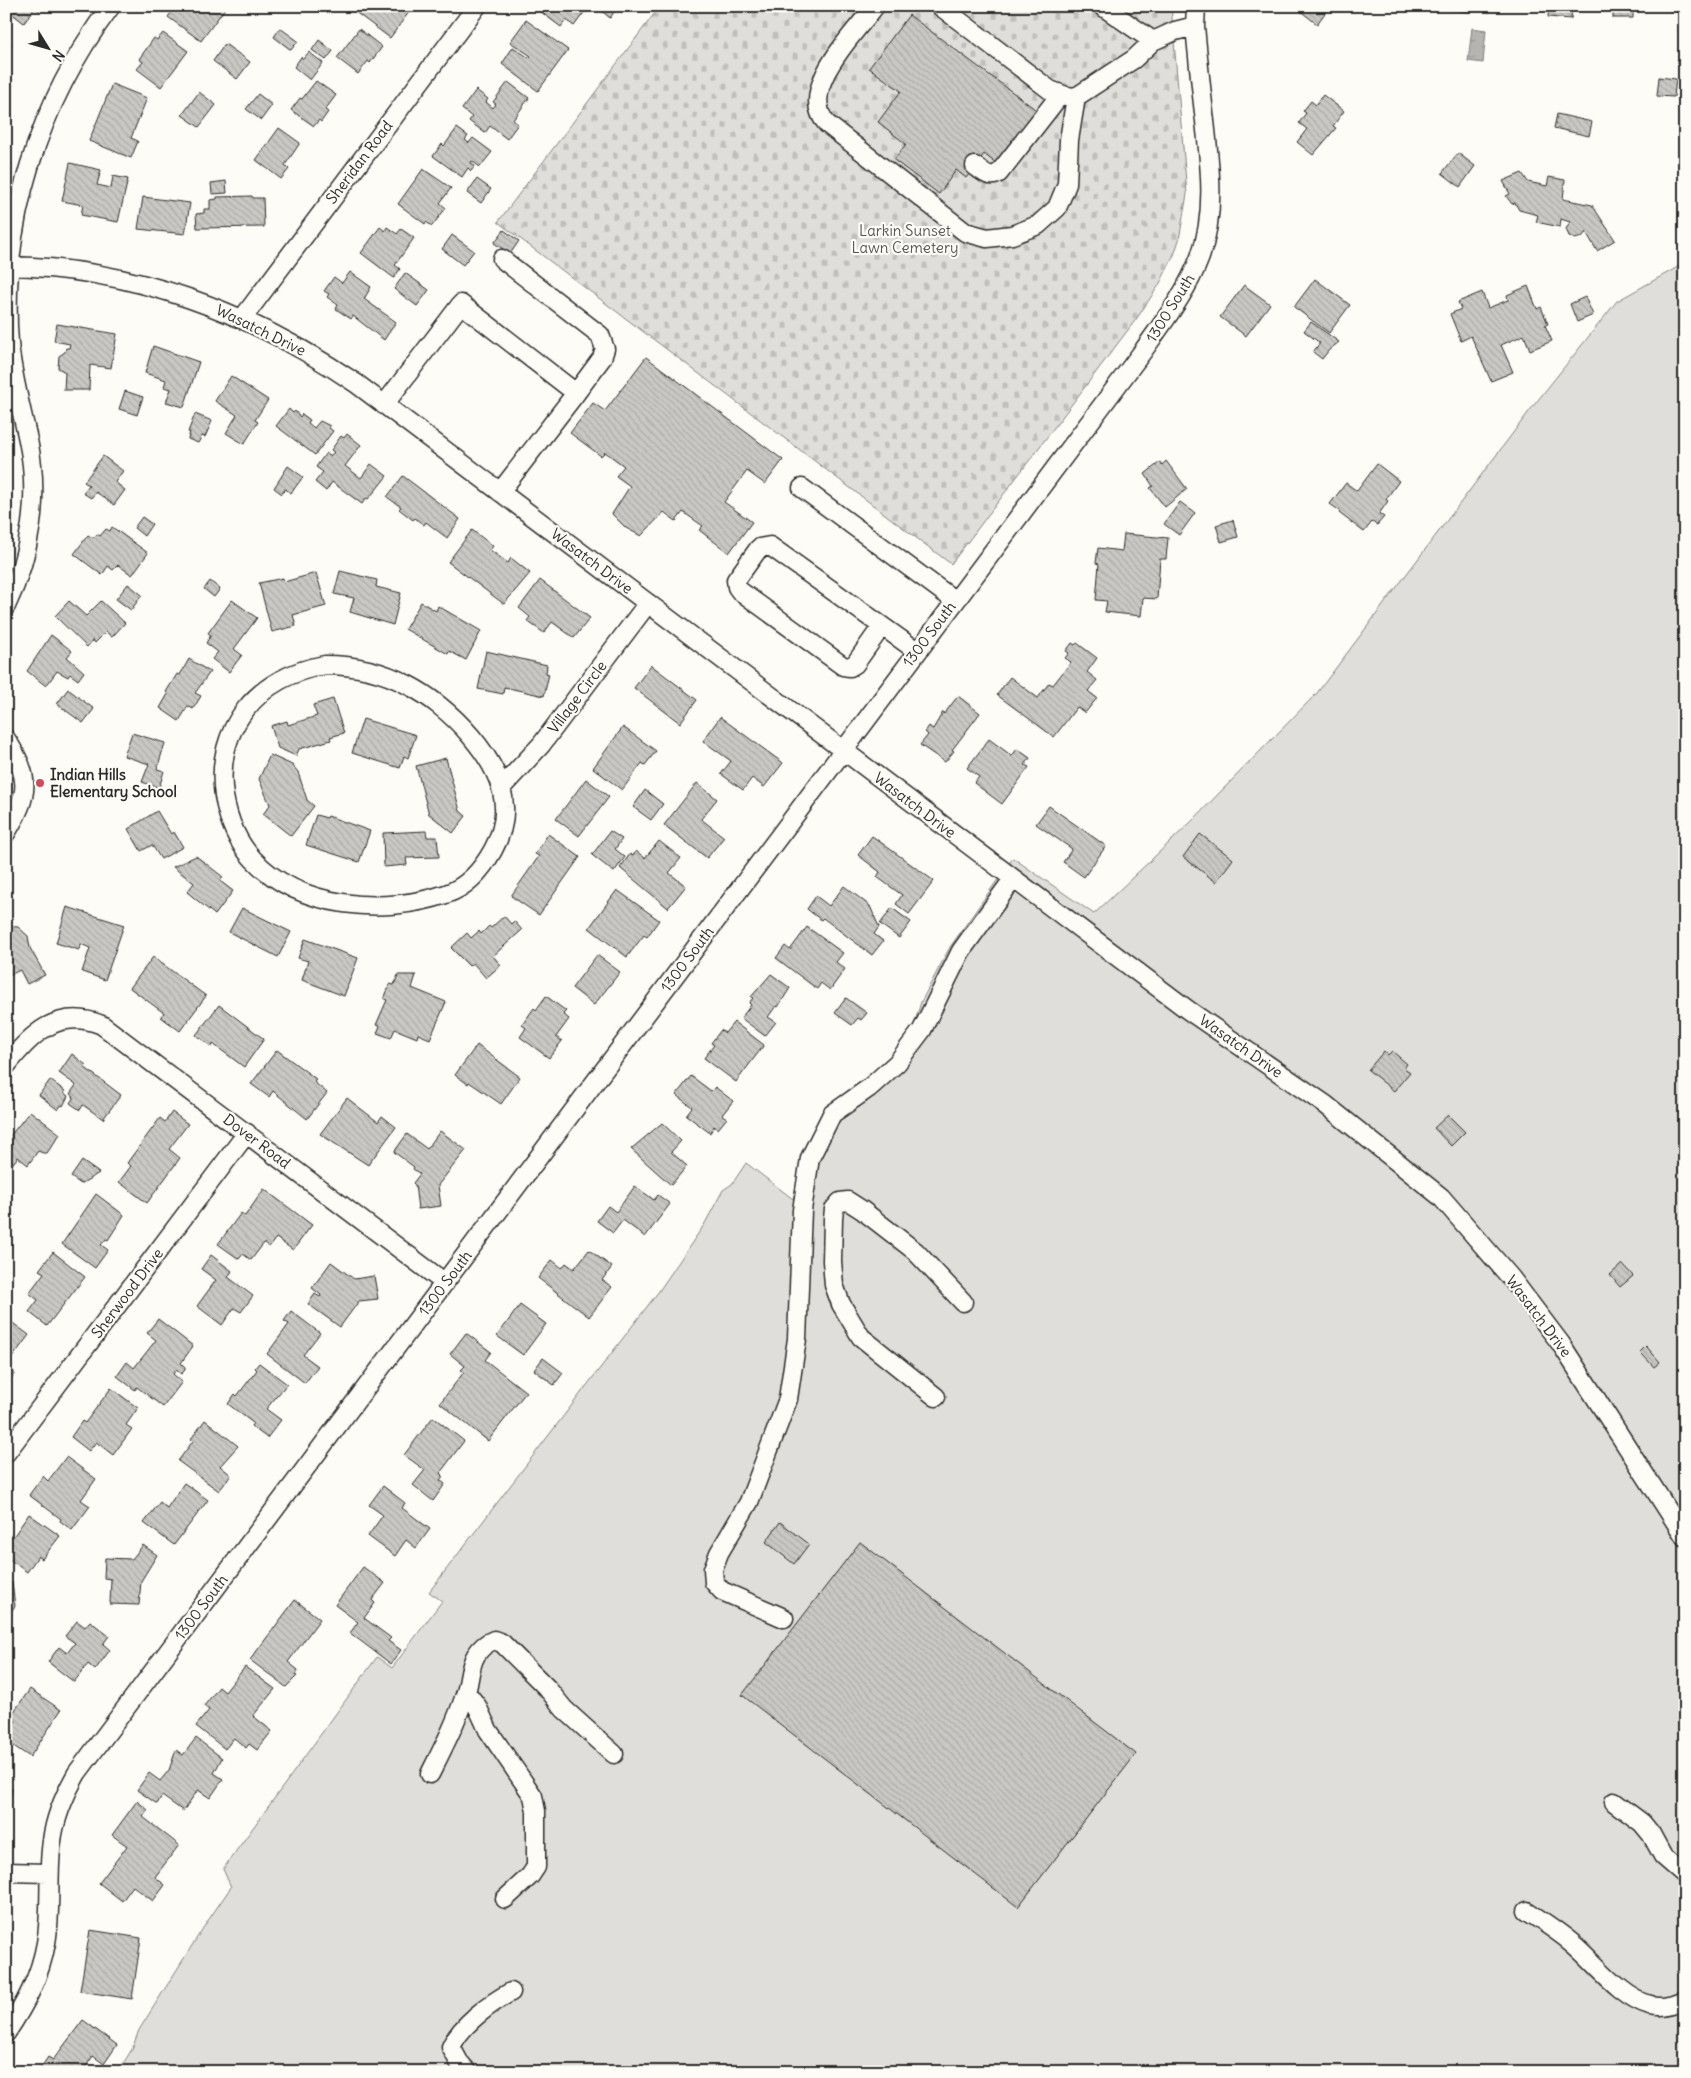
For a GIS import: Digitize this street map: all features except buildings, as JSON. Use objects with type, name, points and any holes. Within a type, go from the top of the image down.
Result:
[{"type":"street","points":[[6,606],[18,579],[28,542],[33,490],[28,440],[14,387],[8,342],[8,266],[23,182],[41,130],[64,78],[111,6]]},
{"type":"street","name":"Sheridan Road","points":[[242,318],[477,6]]},
{"type":"street","points":[[875,6],[825,72],[819,94],[820,113],[827,124],[965,232],[987,238],[1012,235],[1038,225],[1057,208],[1067,184],[1070,140],[1068,96]]},
{"type":"street","points":[[940,6],[1050,90],[1068,96]]},
{"type":"street","points":[[1102,6],[1153,41]]},
{"type":"street","name":"1300 South","points":[[6,2033],[21,2011],[33,1988],[41,1966],[49,1919],[52,1840],[55,1823],[60,1806],[77,1773],[1181,297],[1197,263],[1206,235],[1210,188],[1195,26],[1196,6]]},
{"type":"street","points":[[975,166],[989,176],[1000,173],[1068,96],[1134,59],[1153,41],[1175,31],[1195,26]]},
{"type":"street","points":[[500,492],[602,358],[605,349],[600,335],[502,259]]},
{"type":"street","name":"Wasatch Drive","points":[[8,266],[105,275],[174,293],[242,318],[314,356],[384,404],[1188,1010],[1326,1105],[1441,1197],[1511,1278],[1561,1344],[1685,1537]]},
{"type":"street","points":[[384,404],[461,304],[576,393]]},
{"type":"street","points":[[802,488],[954,600]]},
{"type":"street","points":[[882,626],[855,664],[850,667],[843,666],[740,590],[737,587],[736,580],[759,548],[770,546],[882,626],[917,651]]},
{"type":"street","name":"Village Circle","points":[[501,788],[540,746],[648,604]]},
{"type":"street","points":[[345,665],[389,676],[426,695],[442,707],[474,741],[491,766],[501,788],[504,806],[501,831],[489,858],[466,884],[432,899],[403,904],[364,906],[338,902],[299,890],[266,871],[252,859],[232,825],[226,806],[223,786],[223,762],[228,740],[238,721],[265,689],[303,668],[345,665]]},
{"type":"street","points":[[6,738],[23,768],[25,781],[20,808],[6,833]]},
{"type":"street","points":[[784,1618],[722,1591],[714,1582],[713,1569],[719,1553],[749,1502],[788,1398],[797,1339],[802,1210],[810,1158],[832,1114],[869,1088],[897,1063],[922,1030],[961,951],[1013,879]]},
{"type":"street","name":"Dover Road","points":[[6,1066],[32,1036],[51,1024],[83,1020],[102,1025],[445,1283]]},
{"type":"street","name":"Sherwood Drive","points":[[6,1453],[247,1133]]},
{"type":"street","points":[[936,1397],[861,1337],[841,1304],[834,1285],[832,1261],[834,1209],[840,1202],[848,1201],[862,1210],[915,1251],[963,1302]]},
{"type":"street","points":[[430,1774],[448,1737],[466,1692],[470,1668],[482,1647],[494,1640],[502,1643],[547,1688],[564,1709],[614,1754]]},
{"type":"street","points":[[466,1692],[477,1706],[488,1730],[533,1796],[536,1811],[536,1867],[530,1876],[505,1899]]},
{"type":"street","points":[[1614,1802],[1642,1823],[1651,1834],[1663,1856],[1685,1875]]},
{"type":"street","points":[[6,1872],[50,1872]]},
{"type":"street","points":[[1527,1911],[1571,1942],[1606,1976],[1637,1999],[1658,2006],[1685,2000]]},
{"type":"street","points":[[468,2072],[458,2062],[451,2047],[455,2038],[482,2011],[499,1998],[511,1992]]},
{"type":"green space","name":"Larkin Sunset Lawn Cemetery","points":[[660,6],[1171,6],[1187,194],[1179,240],[1174,255],[1159,285],[1137,318],[951,564],[498,222]]},
{"type":"green space","points":[[1685,263],[1685,2072],[118,2072],[132,2049],[139,2030],[231,1887],[223,1869],[377,1657],[392,1668],[442,1601],[429,1592],[659,1291],[704,1225],[723,1190],[732,1184],[746,1163],[793,1199],[816,1128],[846,1092],[869,1076],[896,1050],[914,1025],[921,1002],[950,947],[1013,858],[1094,914],[1191,822],[1317,693],[1534,405],[1617,301]]},
{"type":"water","points":[[1472,28],[1486,30],[1483,63],[1468,61]]},
{"type":"place","name":"Indian Hills Elementary School","points":[[40,783]]}]
